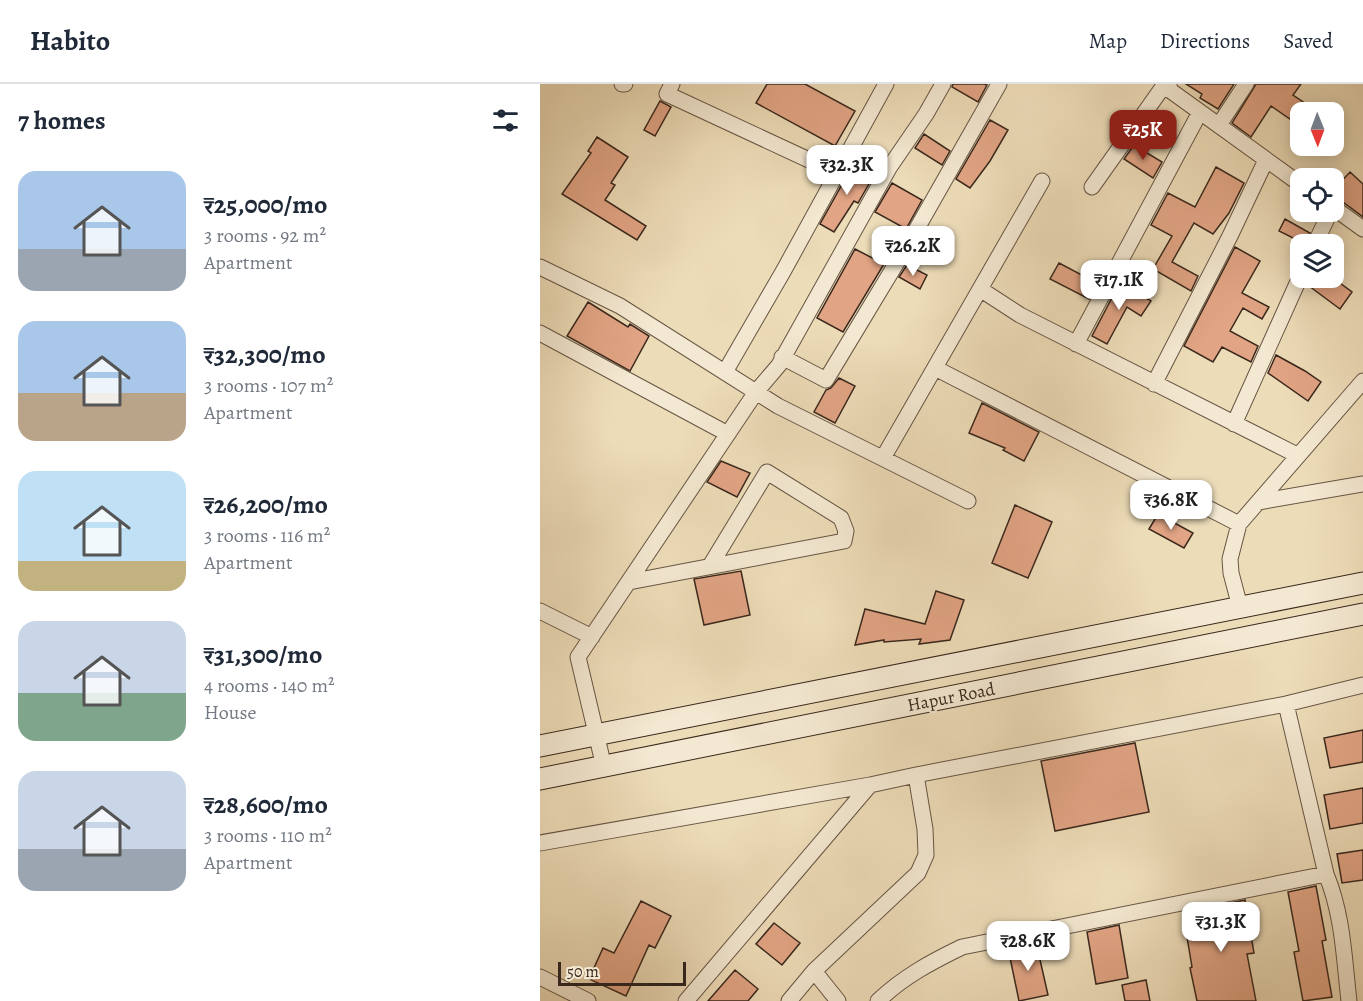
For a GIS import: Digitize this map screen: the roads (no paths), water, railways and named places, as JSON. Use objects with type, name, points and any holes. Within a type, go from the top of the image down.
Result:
[{"type":"main road","name":"Hapur Road","points":[[540,746],[1363,583]]},
{"type":"main road","name":"Hapur Road","points":[[540,779],[1363,614]]},
{"type":"street","points":[[672,84],[667,94],[837,173]]},
{"type":"street","points":[[724,372],[784,270],[886,84]]},
{"type":"street","points":[[604,766],[578,657],[756,392],[779,365],[889,168],[926,114],[943,84]]},
{"type":"street","points":[[782,357],[826,380],[911,239],[999,84]]},
{"type":"street","points":[[1092,187],[1166,84],[1171,91],[1290,177]]},
{"type":"street","points":[[1219,125],[1246,84]]},
{"type":"street","points":[[1076,344],[1200,112]]},
{"type":"street","points":[[1154,384],[1266,160]]},
{"type":"street","points":[[883,458],[1041,181]]},
{"type":"street","points":[[1344,216],[1363,230]]},
{"type":"street","points":[[540,267],[620,306],[778,406],[968,501]]},
{"type":"street","points":[[1233,424],[1295,288]]},
{"type":"street","points":[[980,289],[1020,315],[1297,455]]},
{"type":"street","points":[[540,333],[728,434]]},
{"type":"street","points":[[935,368],[1239,524]]},
{"type":"street","points":[[1240,607],[1231,573],[1230,559],[1239,524],[1363,381]]},
{"type":"street","points":[[629,582],[844,541],[846,531],[841,518],[766,472],[710,566]]},
{"type":"street","points":[[1258,502],[1363,484]]},
{"type":"street","points":[[540,611],[592,637]]},
{"type":"street","points":[[540,843],[870,785],[1286,704],[1363,685]]},
{"type":"street","points":[[1286,704],[1326,874],[1334,893],[1342,930],[1349,1001]]},
{"type":"street","points":[[789,1001],[814,971],[918,873],[926,855],[926,829],[916,775]]},
{"type":"street","points":[[686,1001],[870,785]]},
{"type":"street","points":[[878,1001],[916,970],[962,947],[1326,874]]},
{"type":"street","points":[[814,971],[838,1001]]},
{"type":"street","points":[[540,977],[588,1001]]}]
